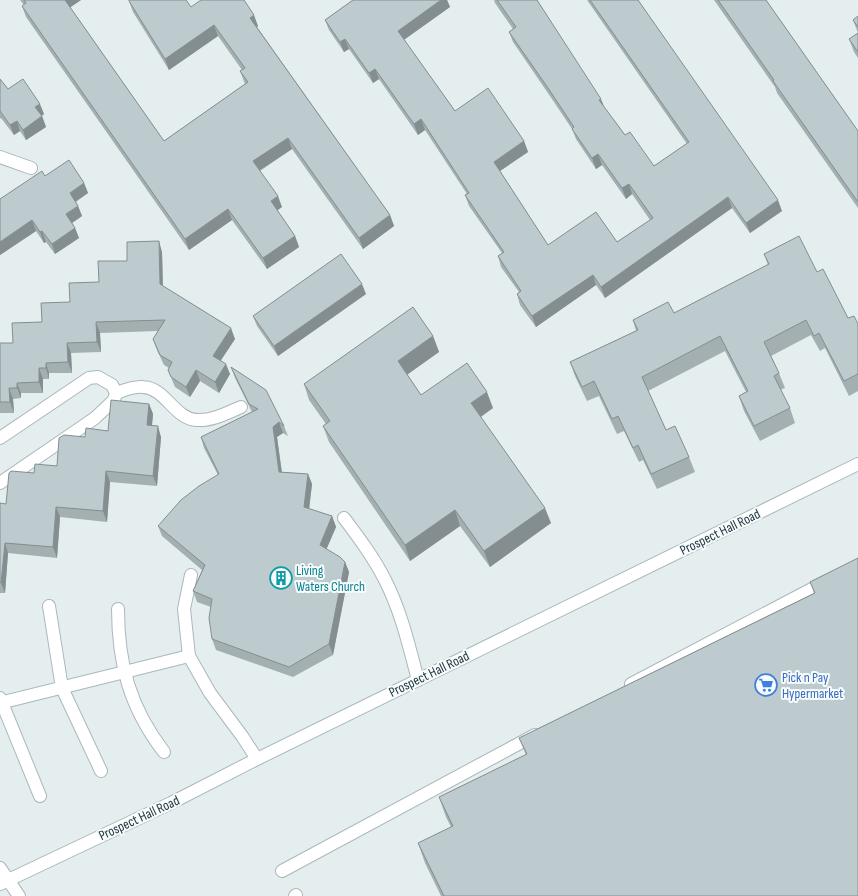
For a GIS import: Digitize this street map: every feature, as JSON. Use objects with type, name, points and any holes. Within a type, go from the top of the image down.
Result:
[{"type":"street","points":[[0,157],[30,168]]},
{"type":"street","points":[[0,438],[88,378],[98,377],[105,380],[112,385],[116,393],[114,400],[95,418],[0,483]]},
{"type":"street","points":[[116,393],[144,387],[162,396],[186,418],[197,420],[210,419],[241,407]]},
{"type":"street","name":"Prospect Hall Road","points":[[4,882],[171,803],[257,759],[858,464]]},
{"type":"street","points":[[344,518],[368,551],[386,581],[401,621],[418,680]]},
{"type":"street","points":[[191,575],[184,608],[189,656],[210,693],[257,759]]},
{"type":"street","points":[[618,690],[839,575]]},
{"type":"street","points":[[49,606],[62,688],[101,771]]},
{"type":"street","points":[[118,609],[118,638],[124,673],[133,702],[149,733],[164,752]]},
{"type":"street","points":[[40,796],[0,702],[189,656]]},
{"type":"street","points":[[282,871],[548,728]]},
{"type":"street","points":[[0,868],[4,882],[19,896]]},
{"type":"building","points":[[24,0],[65,0],[164,141],[248,82],[240,71],[245,68],[214,25],[165,59],[129,0],[186,0],[191,7],[201,0],[244,0],[254,15],[250,18],[390,215],[359,238],[288,138],[253,161],[278,196],[271,201],[295,236],[263,258],[228,209],[185,239],[22,6],[26,3]]},
{"type":"building","points":[[353,0],[441,0],[398,31],[455,111],[488,88],[524,141],[494,162],[548,245],[596,212],[617,242],[653,218],[629,184],[622,188],[598,154],[592,158],[572,129],[574,127],[509,32],[516,27],[497,0],[537,0],[601,99],[599,100],[625,135],[630,132],[654,166],[689,142],[590,0],[638,0],[778,200],[746,223],[728,197],[601,287],[593,275],[532,316],[517,294],[521,291],[498,256],[504,252],[465,195],[469,193],[421,119],[414,124],[375,69],[369,73],[345,39],[340,42],[325,20]]},
{"type":"building","points":[[718,0],[766,0],[858,131],[858,202],[773,81],[774,80]]},
{"type":"building","points":[[858,16],[858,27],[853,20]]},
{"type":"building","points":[[858,33],[858,52],[849,39]]},
{"type":"building","points":[[0,79],[8,89],[23,79],[40,104],[35,107],[42,116],[23,130],[17,121],[10,125],[0,111]]},
{"type":"building","points":[[69,160],[84,183],[70,193],[78,206],[66,214],[75,228],[52,244],[42,231],[40,232],[32,220],[0,242],[0,199],[42,171],[45,176]]},
{"type":"building","points":[[799,236],[817,272],[823,269],[848,318],[854,316],[858,324],[858,374],[844,381],[819,333],[814,336],[806,320],[764,342],[779,373],[774,376],[790,408],[754,426],[739,396],[748,391],[720,336],[642,377],[666,430],[675,426],[689,457],[651,474],[638,445],[633,448],[618,416],[612,419],[594,381],[582,387],[570,362],[638,330],[633,320],[668,302],[674,313],[769,264],[764,254]]},
{"type":"building","points":[[159,241],[160,284],[231,328],[213,356],[226,364],[215,382],[196,370],[186,387],[171,377],[168,370],[172,362],[160,355],[153,339],[165,320],[96,322],[97,342],[67,343],[68,362],[46,363],[46,368],[39,368],[39,382],[17,383],[17,388],[9,388],[10,402],[0,402],[0,343],[13,343],[12,323],[42,322],[41,303],[70,302],[69,283],[99,282],[98,261],[127,261],[127,242]]},
{"type":"building","points":[[341,254],[362,284],[274,346],[253,316]]},
{"type":"building","points":[[413,307],[433,336],[398,361],[421,395],[467,363],[487,392],[471,403],[545,508],[484,551],[455,510],[405,545],[323,426],[330,421],[304,384]]},
{"type":"building","name":"Living Waters Church","points":[[231,367],[266,390],[284,426],[279,422],[273,427],[279,472],[308,474],[304,507],[332,516],[320,545],[340,557],[345,562],[329,644],[289,667],[212,639],[209,618],[212,599],[193,591],[205,565],[158,526],[181,500],[199,486],[219,474],[201,437],[258,409],[249,404]]},
{"type":"building","points":[[111,400],[149,404],[147,425],[158,426],[153,476],[106,471],[103,511],[56,507],[53,547],[5,543],[1,583],[0,503],[6,504],[9,473],[11,471],[34,473],[35,464],[57,466],[59,438],[64,435],[85,437],[86,428],[108,431]]},
{"type":"building","name":"Pick n Pay Hypermarket","points":[[858,558],[858,896],[444,896],[418,843],[453,826],[439,797],[527,754],[519,738],[815,593],[810,582]]},
{"type":"place","name":"Living Waters Church","points":[[281,578]]},
{"type":"place","name":"Pick n Pay Hypermarket","points":[[766,685]]}]
